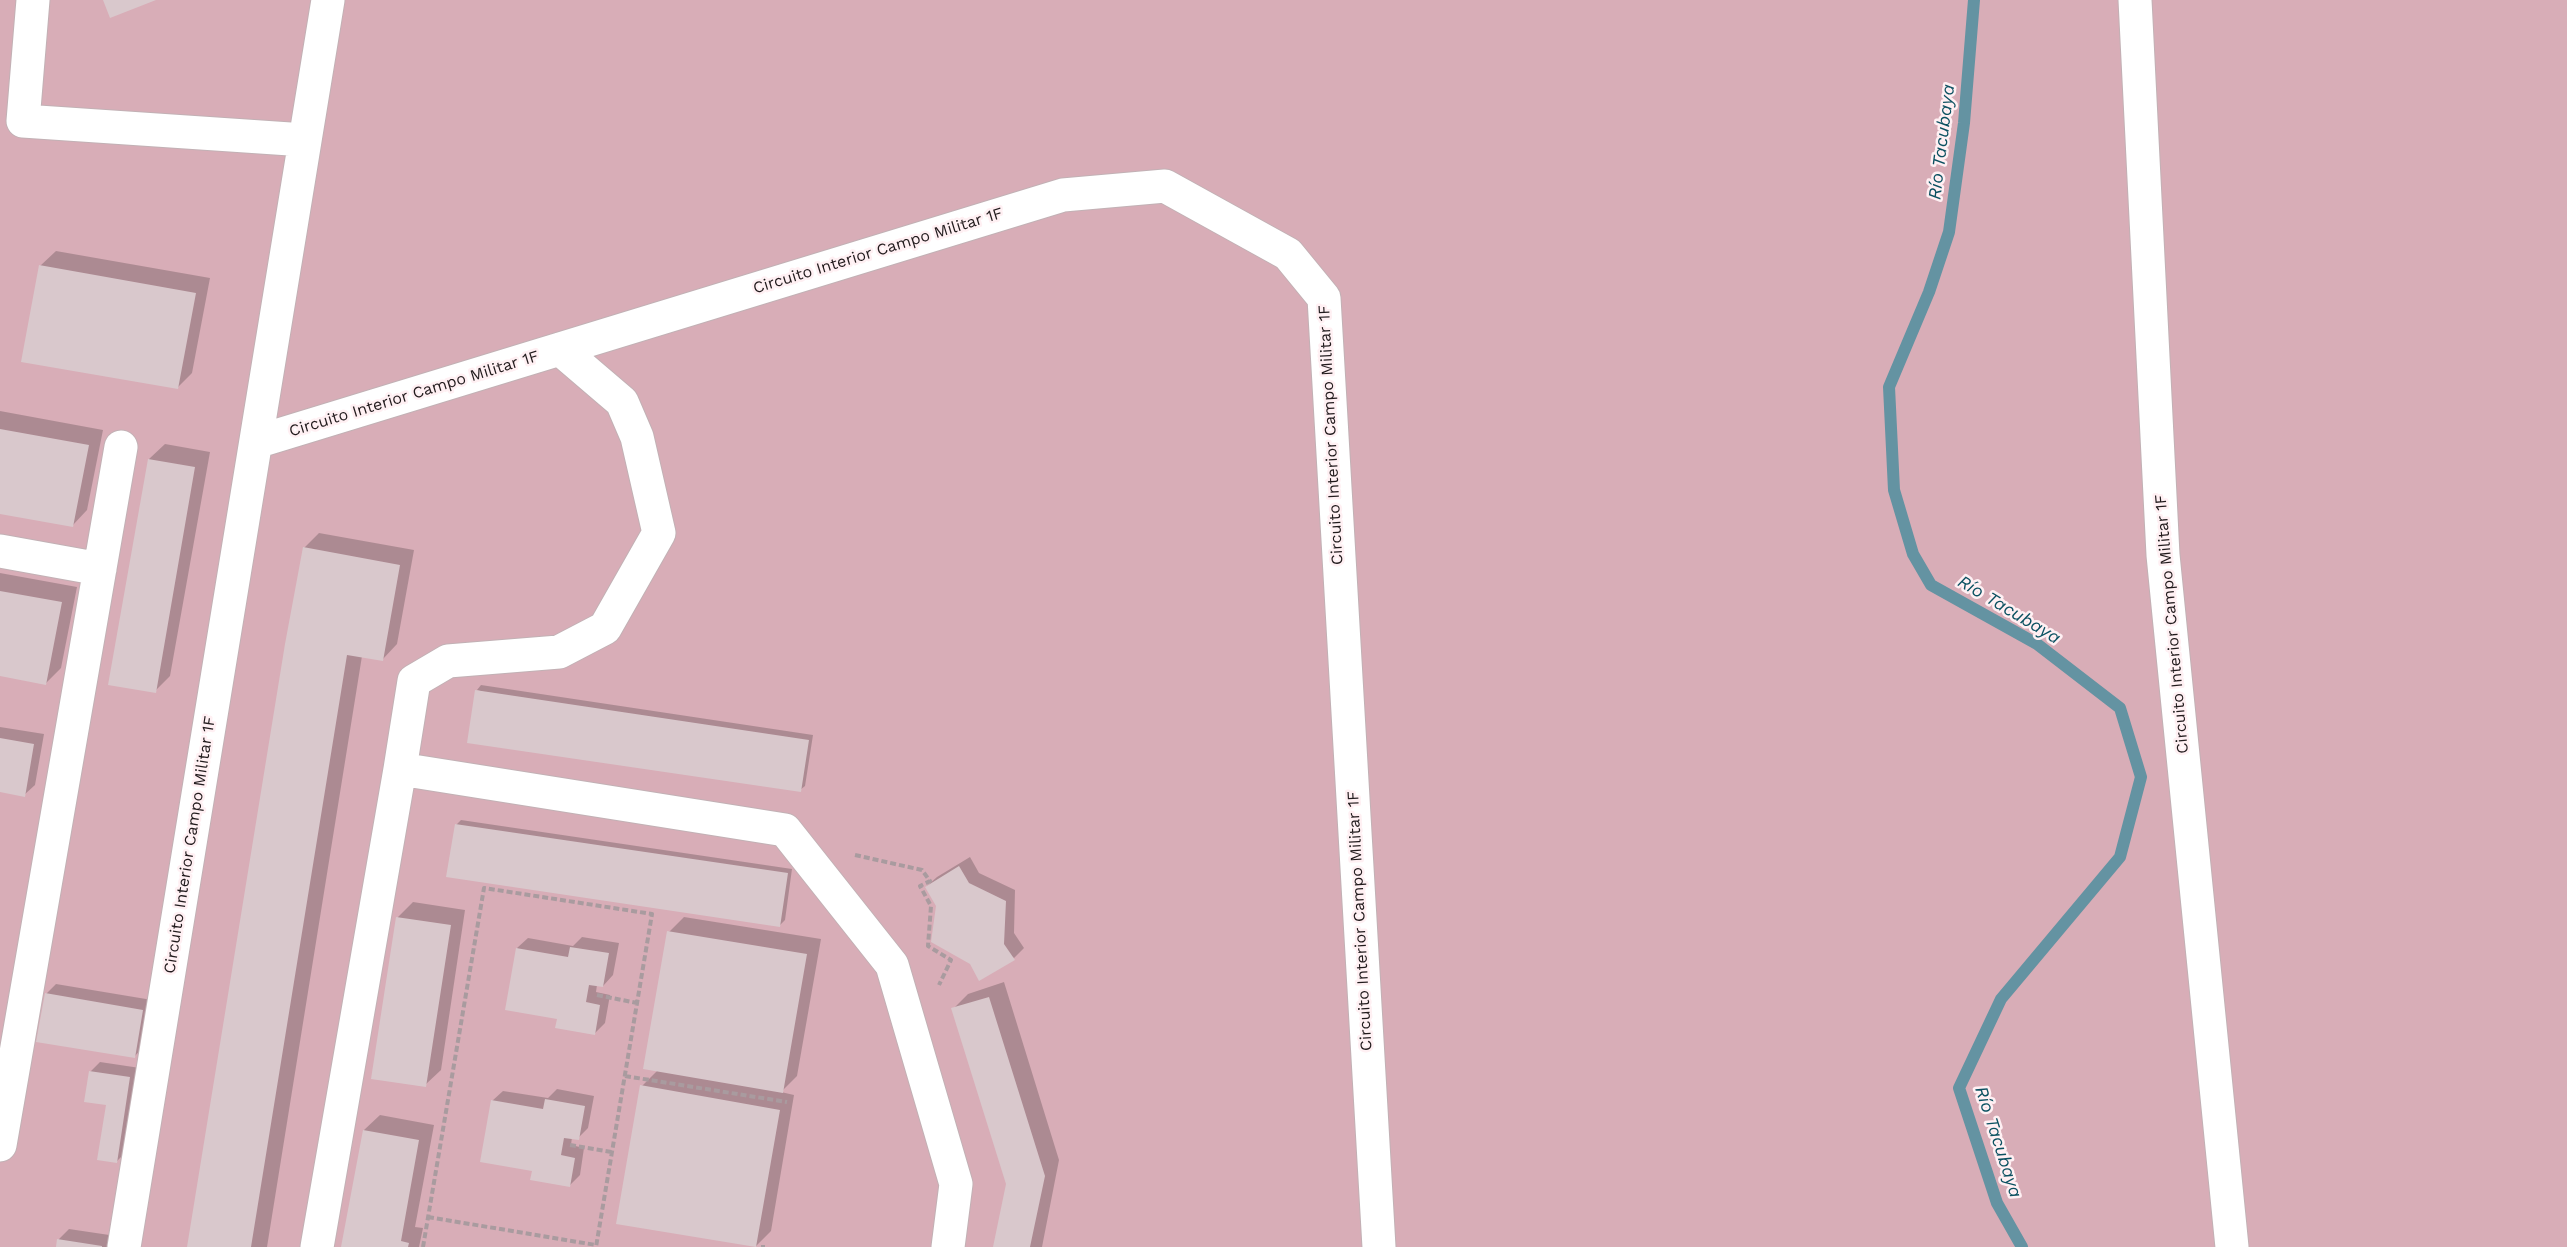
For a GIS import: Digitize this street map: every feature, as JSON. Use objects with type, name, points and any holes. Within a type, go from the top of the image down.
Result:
[{"type":"street","points":[[33,0],[23,121],[305,140]]},
{"type":"street","name":"Circuito Interior Campo Militar 1F","points":[[123,1247],[328,0]]},
{"type":"street","name":"Circuito Interior Campo Militar 1F","points":[[2135,0],[2163,555],[2232,1247]]},
{"type":"street","name":"Circuito Interior Campo Militar 1F","points":[[256,442],[1064,195],[1165,186],[1288,254],[1324,298],[1379,1247]]},
{"type":"street","points":[[317,1247],[414,681],[448,661],[559,652],[605,628],[659,532],[637,437],[622,402],[560,349]]},
{"type":"street","points":[[0,1145],[121,447]]},
{"type":"street","points":[[0,551],[100,569]]},
{"type":"street","points":[[400,769],[785,830],[892,965],[956,1184],[948,1247]]},
{"type":"path","points":[[848,861],[856,854],[922,870],[930,880],[920,886],[932,906],[928,946],[951,960],[939,986]]},
{"type":"path","points":[[423,1247],[428,1217],[484,888],[652,914],[596,1246],[428,1217]]},
{"type":"path","points":[[597,995],[637,1003]]},
{"type":"path","points":[[625,1076],[787,1102]]},
{"type":"path","points":[[570,1145],[612,1152]]},
{"type":"shaded area","points":[[0,0],[2567,0],[2567,1247],[0,1247]]},
{"type":"building","points":[[103,0],[156,0],[110,18]]},
{"type":"building","points":[[39,265],[196,293],[178,389],[21,362]]},
{"type":"building","points":[[0,429],[89,445],[73,527],[0,514]]},
{"type":"building","points":[[148,459],[195,467],[156,693],[108,685]]},
{"type":"building","points":[[303,547],[400,565],[383,661],[347,655],[251,1247],[187,1247],[285,644]]},
{"type":"building","points":[[0,591],[62,602],[46,685],[0,676]]},
{"type":"building","points":[[475,690],[809,740],[801,792],[467,743]]},
{"type":"building","points":[[0,738],[34,744],[25,797],[0,792]]},
{"type":"building","points":[[455,824],[788,873],[780,927],[446,877]]},
{"type":"building","points":[[959,866],[969,883],[1006,901],[1004,944],[1015,960],[979,981],[970,964],[931,942],[936,906],[925,887]]},
{"type":"building","points":[[396,917],[451,925],[426,1087],[371,1079]]},
{"type":"building","points":[[667,931],[807,954],[783,1093],[643,1069]]},
{"type":"building","points":[[570,947],[609,953],[603,987],[589,985],[586,1002],[600,1005],[595,1035],[555,1028],[557,1019],[505,1010],[516,948],[568,957]]},
{"type":"building","points":[[45,993],[143,1010],[135,1058],[36,1042]]},
{"type":"building","points":[[989,997],[1045,1176],[1030,1247],[993,1247],[1006,1184],[951,1008]]},
{"type":"building","points":[[89,1071],[130,1077],[117,1163],[97,1160],[106,1105],[84,1102]]},
{"type":"building","points":[[640,1085],[780,1110],[756,1247],[616,1224]]},
{"type":"building","points":[[545,1099],[585,1106],[579,1140],[564,1138],[561,1155],[575,1158],[570,1187],[530,1180],[532,1171],[480,1162],[491,1100],[543,1109]]},
{"type":"building","points":[[363,1130],[419,1140],[401,1241],[409,1243],[408,1247],[341,1247]]},
{"type":"building","points":[[57,1239],[102,1246],[102,1247],[56,1247]]},
{"type":"waterway","name":"Río Tacubaya","points":[[1974,0],[1964,123],[1949,232],[1929,292],[1889,387],[1894,490],[1913,554],[1931,585],[2037,644],[2120,708],[2141,777],[2120,857],[2001,999],[1959,1088],[1997,1203],[2022,1247]]}]
